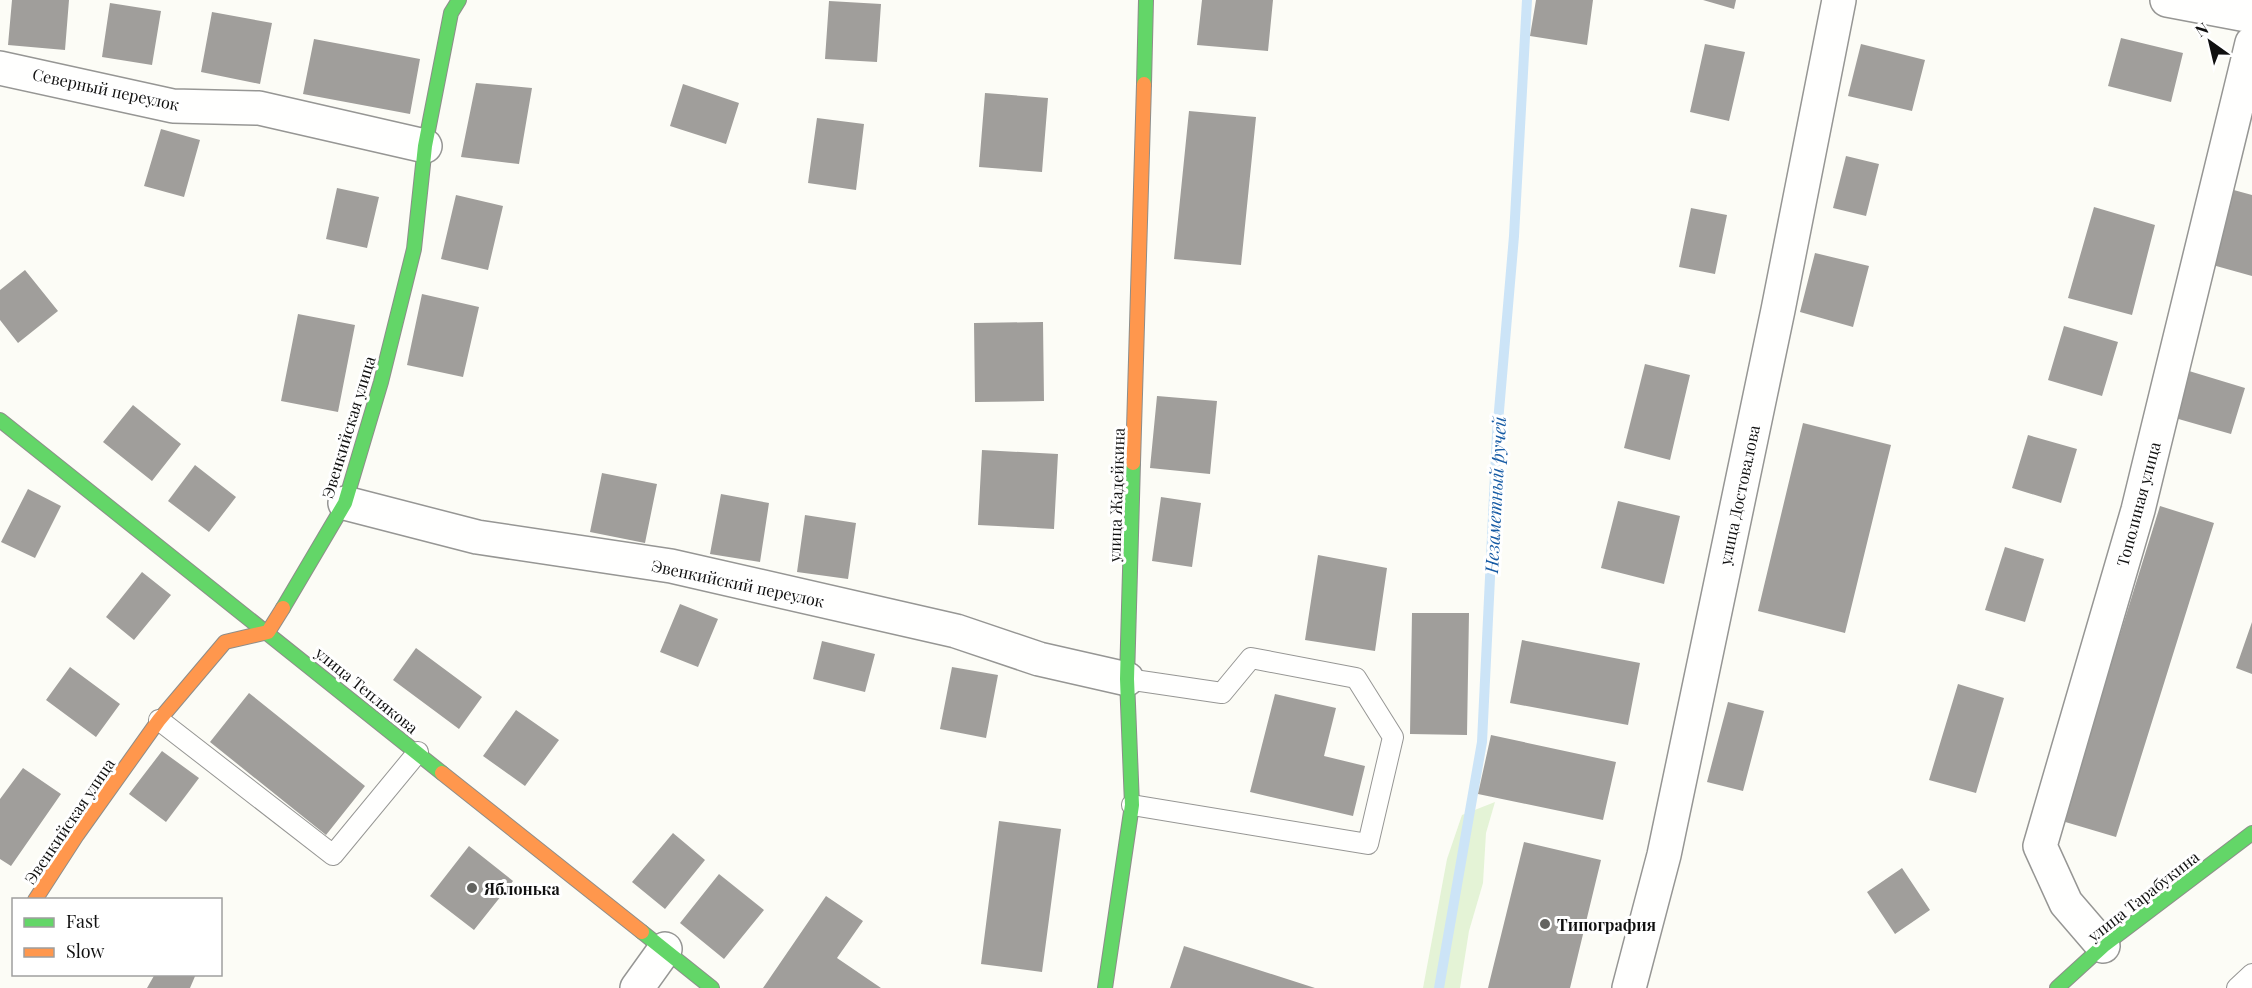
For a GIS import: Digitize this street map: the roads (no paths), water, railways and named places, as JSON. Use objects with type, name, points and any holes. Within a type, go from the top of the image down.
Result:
[{"type":"street","name":"Эвенкийская улица","points":[[36,898],[76,835],[159,720],[225,642],[268,632],[345,503],[381,382],[414,249],[425,146],[451,13],[459,0]]},
{"type":"street","name":"улица Жадейкина","points":[[1105,988],[1132,804],[1127,679],[1146,0]]},
{"type":"street","name":"улица Достовалова","points":[[1629,988],[1664,855],[1778,310],[1839,0]]},
{"type":"street","points":[[2167,0],[2252,16]]},
{"type":"street","name":"Тополиная улица","points":[[2103,946],[2066,903],[2040,846],[2138,510],[2252,43]]},
{"type":"street","name":"Северный переулок","points":[[0,68],[50,77],[173,106],[259,108],[425,146]]},
{"type":"street","name":"улица Теплякова","points":[[0,420],[712,988]]},
{"type":"street","name":"Эвенкийский переулок","points":[[345,503],[477,537],[671,566],[956,631],[1039,659],[1127,679]]},
{"type":"street","name":"улица Тарабукина","points":[[2057,988],[2103,946],[2252,833]]},
{"type":"street","points":[[637,988],[665,949]]},
{"type":"lane","points":[[1127,679],[1222,693],[1251,658],[1356,678],[1393,737],[1368,844],[1132,804]]},
{"type":"lane","points":[[159,720],[333,855],[418,752]]},
{"type":"lane","points":[[2237,988],[2252,974]]},
{"type":"waterway","name":"Незаметный ручей","points":[[1439,988],[1482,742],[1497,434],[1514,236],[1527,0]]},
{"type":"place","name":"Яблонька","points":[[472,888]]},
{"type":"place","name":"Типография","points":[[1545,924]]}]
